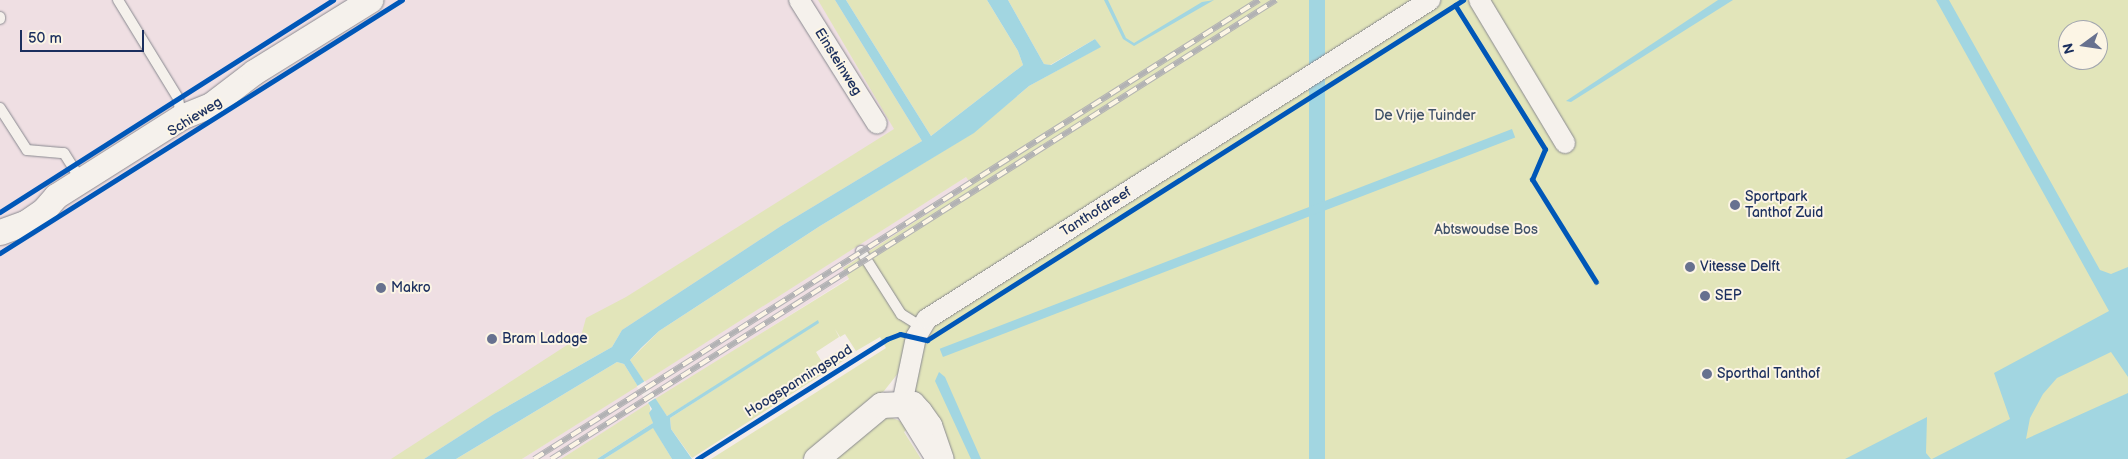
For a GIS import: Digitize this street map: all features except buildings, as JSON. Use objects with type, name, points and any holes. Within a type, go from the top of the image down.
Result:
[{"type":"street","name":"Schieweg","points":[[2,230],[25,223],[43,211],[56,196],[181,118],[211,105],[254,72],[370,0]]},
{"type":"street","name":"Einsteinweg","points":[[799,0],[877,124]]},
{"type":"street","name":"Tanthofdreef","points":[[902,404],[916,337],[927,319],[1430,0]]},
{"type":"street","points":[[1478,0],[1565,143]]},
{"type":"street","points":[[816,459],[881,405],[914,402],[932,425],[944,459]]},
{"type":"street","points":[[902,404],[936,459]]},
{"type":"lane","points":[[118,0],[178,98],[181,118]]},
{"type":"lane","points":[[0,108],[27,150],[64,153],[81,180]]},
{"type":"lane","points":[[861,251],[901,314],[922,327]]},
{"type":"shaded area","points":[[0,0],[841,0],[922,141],[424,459],[0,459]]},
{"type":"shaded area","points":[[1244,0],[857,273],[561,459],[522,459]]},
{"type":"green space","points":[[818,0],[835,0],[922,141],[781,226],[622,330],[612,347],[494,414],[424,459],[391,459],[581,336],[586,318],[626,297],[894,129]]},
{"type":"green space","points":[[846,0],[987,0],[1018,51],[1023,65],[931,136]]},
{"type":"green space","name":"Abtswoudse Bos","points":[[1008,0],[2128,0],[2128,459],[945,459],[899,372],[884,391],[802,459],[711,459],[886,348],[880,337],[856,351],[845,334],[840,337],[835,329],[839,337],[816,352],[822,362],[845,347],[851,354],[849,357],[692,458],[671,429],[670,418],[819,322],[667,416],[655,399],[849,279],[843,268],[972,185],[966,177],[644,382],[630,360],[659,331],[820,226],[973,133],[1029,86],[1100,47],[1095,39],[1050,65],[1044,64]]},
{"type":"green space","points":[[617,362],[624,364],[638,386],[522,459],[456,459]]},
{"type":"green space","points":[[649,403],[653,423],[597,459],[561,459]]},
{"type":"green space","points":[[887,416],[903,422],[907,429],[904,432],[921,459],[830,459],[879,418]]},
{"type":"green space","points":[[653,427],[672,459],[604,459]]},
{"type":"water","points":[[835,0],[846,0],[931,136],[1023,65],[1018,51],[987,0],[1008,0],[1044,64],[1051,65],[1095,39],[1101,47],[1029,86],[974,133],[820,226],[659,331],[641,348],[630,360],[667,416],[818,320],[819,323],[670,418],[671,429],[692,459],[672,459],[653,428],[604,459],[597,459],[653,423],[649,413],[652,409],[624,364],[617,362],[456,459],[424,459],[494,414],[612,347],[622,330],[781,226],[922,141]]},
{"type":"water","points":[[1104,0],[1108,0],[1126,38],[1134,43],[1202,2],[1214,0],[1134,46],[1123,39]]},
{"type":"water","points":[[1309,0],[1325,0],[1325,459],[1309,459]]},
{"type":"water","points":[[1718,0],[1733,0],[1571,102],[1566,101]]},
{"type":"water","points":[[1936,0],[1949,0],[2100,270],[2111,274],[2128,267],[2128,377],[2111,352],[2057,378],[2043,394],[2030,418],[2026,439],[2128,393],[2128,459],[1932,459],[2010,419],[1994,373],[2109,311]]},
{"type":"water","points":[[1512,129],[1515,137],[943,357],[940,349]]},
{"type":"water","points":[[939,372],[945,377],[981,459],[971,459],[935,381]]},
{"type":"water","points":[[1927,417],[1926,453],[1931,459],[1845,459]]},
{"type":"pier","points":[[645,381],[656,398],[648,403],[637,386]]},
{"type":"railway","points":[[534,459],[1259,0]]},
{"type":"railway","points":[[551,459],[1276,0]]},
{"type":"cycle path","points":[[0,212],[333,0]]},
{"type":"cycle path","points":[[0,253],[402,0]]},
{"type":"cycle path","name":"Hoogspanningspad","points":[[697,459],[887,339],[900,334],[927,340],[1463,0]]},
{"type":"cycle path","points":[[1455,5],[1545,149],[1532,179],[1596,282]]},
{"type":"place","name":"Sportpark Tanthof Zuid","points":[[1735,205]]},
{"type":"place","name":"Vitesse Delft","points":[[1690,267]]},
{"type":"place","name":"Makro","points":[[381,288]]},
{"type":"place","name":"SEP","points":[[1705,296]]},
{"type":"place","name":"Bram Ladage","points":[[492,339]]},
{"type":"place","name":"Sporthal Tanthof","points":[[1707,374]]},
{"type":"park label","name":"De Vrije Tuinder","points":[[1425,116]]}]
